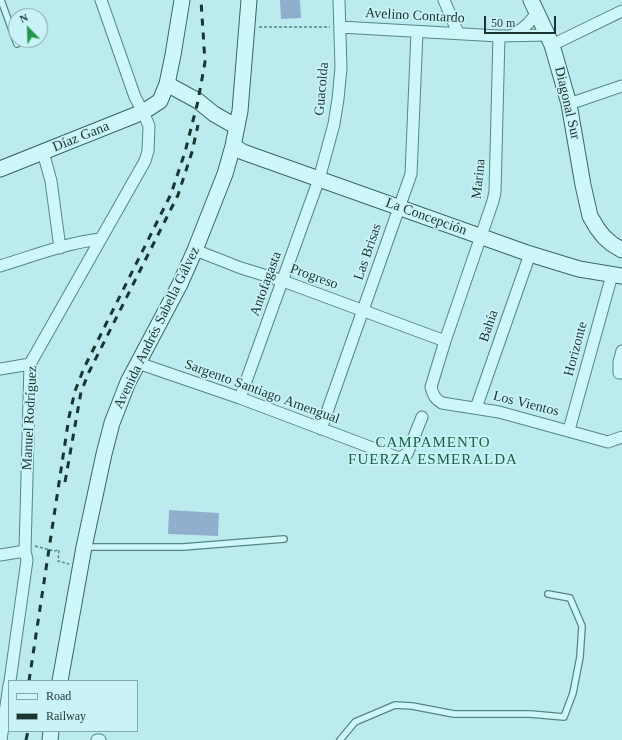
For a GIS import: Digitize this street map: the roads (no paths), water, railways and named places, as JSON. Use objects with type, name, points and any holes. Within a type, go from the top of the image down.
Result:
[{"type":"main road","points":[[182,0],[174,55],[167,84],[198,101],[214,114],[238,128]]},
{"type":"main road","name":"Avenida Andrés Sabella Gálvez","points":[[60,680],[80,567],[108,437],[122,396],[177,289],[195,250],[225,174],[238,128],[249,0]]},
{"type":"main road","name":"Diagonal Sur","points":[[534,6],[550,40],[569,104],[589,211],[600,233],[612,244],[622,250]]},
{"type":"main road","name":"Díaz Gana","points":[[0,169],[143,112],[160,101],[167,84]]},
{"type":"main road","name":"La Concepción","points":[[233,146],[243,152],[530,254],[579,269],[617,275]]},
{"type":"street","name":"Manuel Rodríguez","points":[[10,680],[27,560],[30,364],[145,161],[148,151],[149,126],[135,97],[101,0]]},
{"type":"street","name":"Guacolda","points":[[319,179],[334,124],[338,99],[341,68],[339,0]]},
{"type":"street","points":[[444,0],[458,33]]},
{"type":"street","points":[[513,35],[529,23],[534,6]]},
{"type":"street","name":"Avelino Contardo","points":[[340,27],[499,36],[513,35],[550,40],[622,11]]},
{"type":"street","name":"Las Brisas","points":[[321,429],[409,184],[412,170],[417,32]]},
{"type":"street","name":"Marina","points":[[432,387],[445,342],[493,201],[496,183],[499,36]]},
{"type":"street","points":[[569,104],[622,86]]},
{"type":"street","points":[[43,152],[51,181],[60,248]]},
{"type":"street","name":"Antofagasta","points":[[240,398],[319,179]]},
{"type":"street","points":[[0,266],[60,248],[100,239]]},
{"type":"street","name":"Progreso","points":[[195,250],[241,268],[283,281],[363,310],[445,342]]},
{"type":"street","name":"Bahía","points":[[476,408],[530,254]]},
{"type":"street","name":"Horizonte","points":[[569,430],[617,275]]},
{"type":"street","points":[[620,373],[619,362],[622,351]]},
{"type":"street","name":"Sargento Santiago Amengual","points":[[138,363],[240,398],[399,458],[407,454],[422,417]]},
{"type":"street","points":[[0,369],[30,364]]},
{"type":"street","name":"Los Vientos","points":[[432,387],[436,399],[442,403],[476,408],[569,430],[608,442],[622,437]]},
{"type":"street","points":[[0,555],[26,547]]},
{"type":"street","points":[[1,740],[8,692]]},
{"type":"lane","points":[[1,0],[8,18]]},
{"type":"lane","points":[[84,547],[183,547],[284,539]]},
{"type":"lane","points":[[340,740],[355,722],[395,705],[412,706],[454,714],[530,714],[564,716],[573,693],[580,657],[582,626],[570,598],[548,594]]},
{"type":"railway","points":[[29,680],[69,417],[75,391],[84,368],[171,194],[185,152],[198,101],[205,62],[201,0]]},
{"type":"railway","points":[[65,482],[81,392],[89,372],[178,195],[192,152],[198,125]]},
{"type":"railway","points":[[26,740],[28,732]]},
{"type":"district","name":"CAMPAMENTO FUERZA ESMERALDA","points":[[433,452]]}]
